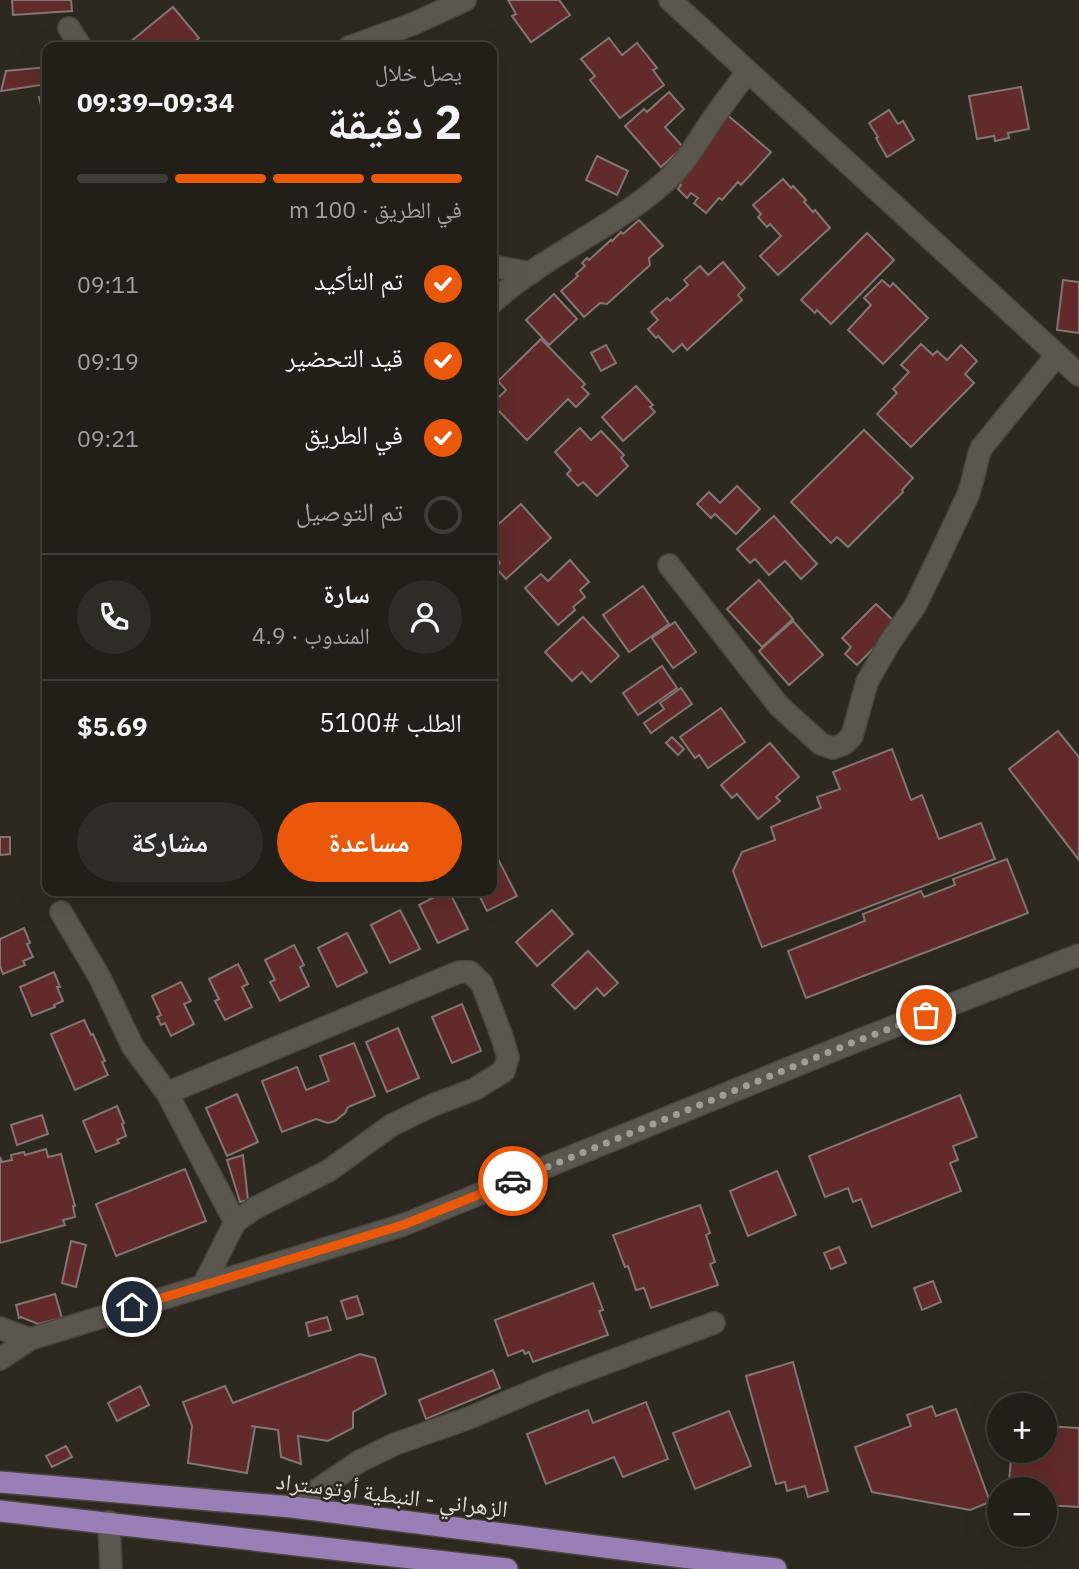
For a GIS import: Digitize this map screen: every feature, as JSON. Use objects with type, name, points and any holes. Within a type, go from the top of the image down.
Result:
[{"type":"highway","name":"الزهراني - النبطية أوتوستراد","points":[[0,1482],[292,1507],[776,1569]]},
{"type":"highway","points":[[0,1511],[507,1569]]},
{"type":"street","points":[[363,42],[413,24],[465,0]]},
{"type":"street","points":[[670,0],[1079,375]]},
{"type":"street","points":[[69,28],[77,42]]},
{"type":"street","points":[[497,298],[513,284],[660,187],[687,160],[711,121],[747,72]]},
{"type":"street","points":[[497,267],[531,272]]},
{"type":"street","points":[[669,565],[779,706],[821,744],[832,748],[844,744],[852,736],[867,682],[915,606],[968,495],[982,446],[1057,355]]},
{"type":"street","points":[[61,912],[100,978],[133,1047],[167,1093],[235,1222]]},
{"type":"street","points":[[0,1359],[30,1339],[403,1225],[849,1044],[1079,956]]},
{"type":"street","points":[[167,1093],[459,972],[470,972],[482,984],[508,1057],[504,1071],[475,1089],[392,1125],[328,1171],[255,1208],[235,1222],[204,1286]]},
{"type":"street","points":[[292,1507],[360,1461],[395,1444],[714,1323]]},
{"type":"street","points":[[0,1328],[30,1339]]},
{"type":"street","points":[[109,1522],[111,1569]]},
{"type":"building","points":[[12,0],[71,0],[72,11],[13,15]]},
{"type":"building","points":[[508,0],[559,0],[570,15],[531,42],[512,16],[516,14]]},
{"type":"building","points":[[173,7],[199,38],[194,42],[130,42]]},
{"type":"building","points":[[609,38],[622,55],[637,43],[657,68],[653,70],[664,85],[620,118],[590,80],[595,76],[581,59]]},
{"type":"building","points":[[42,67],[42,85],[1,91],[6,71]]},
{"type":"building","points":[[1021,87],[1029,129],[1008,133],[1009,138],[995,141],[994,136],[977,139],[969,96]]},
{"type":"building","points":[[669,92],[684,109],[665,127],[683,147],[661,167],[625,126],[644,109],[647,112]]},
{"type":"building","points":[[889,110],[898,124],[903,121],[914,140],[887,157],[869,123]]},
{"type":"building","points":[[725,113],[771,152],[741,185],[738,182],[706,213],[694,203],[698,198],[691,193],[687,198],[678,189],[689,172],[685,170]]},
{"type":"building","points":[[597,156],[628,171],[617,195],[586,180]]},
{"type":"building","points":[[783,179],[791,188],[793,186],[806,200],[804,202],[813,212],[815,210],[830,228],[778,275],[760,256],[781,236],[770,224],[767,227],[758,217],[761,214],[753,205]]},
{"type":"building","points":[[639,220],[663,246],[649,258],[650,265],[607,304],[600,303],[584,317],[561,291],[578,276],[576,274],[585,266],[582,263],[587,258],[589,260]]},
{"type":"building","points":[[867,233],[894,260],[831,324],[817,310],[815,313],[801,300]]},
{"type":"building","points":[[723,262],[745,288],[738,295],[742,300],[687,350],[682,344],[673,352],[648,329],[658,320],[651,312],[667,298],[670,301],[688,285],[684,280],[700,266],[708,275]]},
{"type":"building","points":[[882,280],[890,287],[893,283],[928,318],[883,364],[848,330],[871,305],[864,298]]},
{"type":"building","points":[[1063,280],[1079,282],[1079,333],[1057,330]]},
{"type":"building","points":[[554,294],[577,319],[549,345],[526,320]]},
{"type":"building","points":[[541,339],[585,384],[582,387],[589,394],[576,407],[568,399],[527,440],[497,409],[497,399],[506,390],[498,381]]},
{"type":"building","points":[[921,344],[933,355],[937,351],[947,360],[961,345],[977,361],[965,374],[974,383],[911,447],[877,414],[897,393],[893,389],[909,372],[901,365]]},
{"type":"building","points":[[606,345],[616,363],[601,371],[591,353]]},
{"type":"building","points":[[636,386],[653,405],[650,407],[655,412],[623,441],[602,417]]},
{"type":"building","points":[[580,428],[591,440],[601,431],[624,455],[621,458],[628,466],[597,496],[583,482],[578,486],[567,474],[571,470],[555,452]]},
{"type":"building","points":[[864,430],[913,478],[903,492],[848,547],[837,537],[831,543],[791,502]]},
{"type":"building","points":[[737,486],[760,509],[736,534],[715,514],[711,518],[697,504],[709,492],[720,503]]},
{"type":"building","points":[[521,504],[551,538],[506,579],[497,569],[500,563],[497,560],[497,526]]},
{"type":"building","points":[[774,516],[817,564],[801,579],[785,561],[769,575],[755,559],[750,563],[737,549]]},
{"type":"building","points":[[570,560],[589,582],[580,590],[585,597],[558,625],[525,588],[541,574],[548,581]]},
{"type":"building","points":[[759,580],[793,619],[762,647],[727,609]]},
{"type":"building","points":[[643,586],[669,624],[629,652],[603,615]]},
{"type":"building","points":[[876,604],[897,624],[857,665],[845,654],[851,647],[842,638]]},
{"type":"building","points":[[583,617],[619,656],[591,682],[582,672],[572,681],[545,652]]},
{"type":"building","points":[[793,621],[823,655],[789,685],[759,651]]},
{"type":"building","points":[[675,622],[696,652],[673,668],[652,638]]},
{"type":"building","points":[[662,666],[677,688],[638,715],[623,693]]},
{"type":"building","points":[[681,688],[692,704],[651,733],[644,723],[664,709],[660,703]]},
{"type":"building","points":[[721,708],[745,742],[708,768],[699,755],[695,758],[680,737]]},
{"type":"building","points":[[1058,731],[1079,757],[1079,860],[1009,769]]},
{"type":"building","points":[[672,737],[684,749],[678,755],[666,743]]},
{"type":"building","points":[[770,743],[799,777],[776,797],[780,801],[758,819],[737,794],[732,798],[721,785]]},
{"type":"building","points":[[892,749],[911,800],[922,795],[939,839],[981,823],[995,859],[762,947],[733,871],[742,852],[775,840],[771,827],[821,808],[817,797],[840,789],[833,772]]},
{"type":"building","points":[[0,837],[10,837],[10,854],[0,855]]},
{"type":"building","points":[[497,857],[517,896],[487,911],[480,896],[497,896]]},
{"type":"building","points":[[1007,859],[1028,913],[806,998],[788,951],[865,921],[863,914],[921,891],[924,897],[955,885],[953,879]]},
{"type":"building","points":[[436,896],[452,896],[468,929],[438,943],[419,905]]},
{"type":"building","points":[[400,910],[420,949],[390,963],[371,925]]},
{"type":"building","points":[[552,910],[573,934],[537,966],[516,942]]},
{"type":"building","points":[[24,928],[33,957],[23,961],[25,965],[3,974],[0,966],[0,939]]},
{"type":"building","points":[[347,933],[367,972],[337,987],[318,948]]},
{"type":"building","points":[[294,945],[304,965],[300,967],[309,986],[280,1001],[270,982],[275,980],[265,960]]},
{"type":"building","points":[[588,951],[618,983],[604,996],[597,988],[575,1009],[552,985]]},
{"type":"building","points":[[238,964],[248,984],[242,987],[252,1007],[225,1020],[215,1001],[219,999],[209,979]]},
{"type":"building","points":[[54,972],[63,1001],[32,1016],[20,987]]},
{"type":"building","points":[[181,982],[191,1001],[184,1004],[194,1024],[171,1036],[165,1023],[161,1025],[157,1017],[161,1015],[152,996]]},
{"type":"building","points":[[462,1004],[481,1051],[452,1063],[432,1017]]},
{"type":"building","points":[[84,1020],[105,1061],[102,1062],[108,1075],[75,1090],[51,1034]]},
{"type":"building","points":[[398,1028],[419,1078],[387,1092],[366,1042]]},
{"type":"building","points":[[354,1043],[375,1096],[348,1107],[335,1121],[328,1123],[316,1119],[282,1132],[262,1081],[297,1067],[306,1090],[329,1081],[320,1056]]},
{"type":"building","points":[[237,1094],[258,1142],[227,1156],[206,1108]]},
{"type":"building","points":[[960,1095],[977,1137],[953,1146],[958,1160],[950,1163],[961,1191],[872,1227],[861,1199],[853,1202],[848,1188],[825,1197],[809,1156]]},
{"type":"building","points":[[117,1106],[126,1136],[117,1140],[119,1143],[96,1152],[83,1121]]},
{"type":"building","points":[[42,1115],[48,1134],[17,1145],[11,1125]]},
{"type":"building","points":[[46,1149],[48,1157],[61,1154],[75,1206],[75,1217],[63,1220],[65,1225],[0,1243],[0,1157],[2,1162],[12,1160],[11,1155],[24,1152],[25,1155]]},
{"type":"building","points":[[243,1155],[248,1200],[240,1202],[227,1160]]},
{"type":"building","points":[[185,1169],[206,1221],[116,1256],[96,1204]]},
{"type":"building","points":[[777,1171],[796,1215],[748,1236],[730,1191]]},
{"type":"building","points":[[700,1205],[710,1233],[706,1235],[715,1262],[710,1264],[718,1285],[651,1308],[644,1288],[636,1290],[613,1235]]},
{"type":"building","points":[[71,1241],[86,1245],[76,1287],[62,1283]]},
{"type":"building","points":[[839,1247],[846,1263],[831,1269],[824,1253]]},
{"type":"building","points":[[933,1281],[941,1302],[922,1310],[914,1288]]},
{"type":"building","points":[[593,1283],[603,1310],[599,1311],[608,1335],[533,1362],[529,1352],[525,1354],[523,1350],[508,1356],[495,1320]]},
{"type":"building","points":[[55,1294],[62,1318],[38,1324],[19,1318],[16,1305]]},
{"type":"building","points":[[357,1296],[363,1314],[347,1319],[341,1301]]},
{"type":"building","points":[[327,1317],[331,1330],[309,1336],[306,1323]]},
{"type":"building","points":[[360,1354],[375,1358],[386,1394],[353,1412],[353,1428],[328,1441],[298,1436],[301,1464],[281,1457],[278,1430],[251,1426],[255,1427],[247,1473],[188,1463],[192,1426],[183,1402],[225,1386],[233,1403]]},
{"type":"building","points":[[793,1362],[828,1491],[808,1497],[805,1486],[787,1491],[785,1482],[776,1484],[746,1376]]},
{"type":"building","points":[[493,1370],[500,1388],[426,1419],[419,1400]]},
{"type":"building","points":[[140,1386],[149,1405],[117,1421],[108,1403]]},
{"type":"building","points":[[646,1402],[668,1459],[623,1477],[614,1457],[546,1484],[527,1434],[588,1410],[593,1423]]},
{"type":"building","points":[[932,1406],[936,1416],[956,1409],[987,1494],[987,1503],[970,1510],[872,1492],[855,1447],[911,1426],[907,1415]]},
{"type":"building","points":[[729,1411],[751,1466],[695,1489],[673,1433]]},
{"type":"building","points":[[1057,1427],[1079,1428],[1079,1507],[1057,1506],[1057,1477],[1009,1477],[1011,1463],[1057,1463]]},
{"type":"building","points":[[66,1446],[72,1457],[52,1467],[46,1456]]},
{"type":"way so far","points":[[513,1181],[926,1015]]},
{"type":"route","points":[[132,1307],[403,1225],[513,1181]]}]
